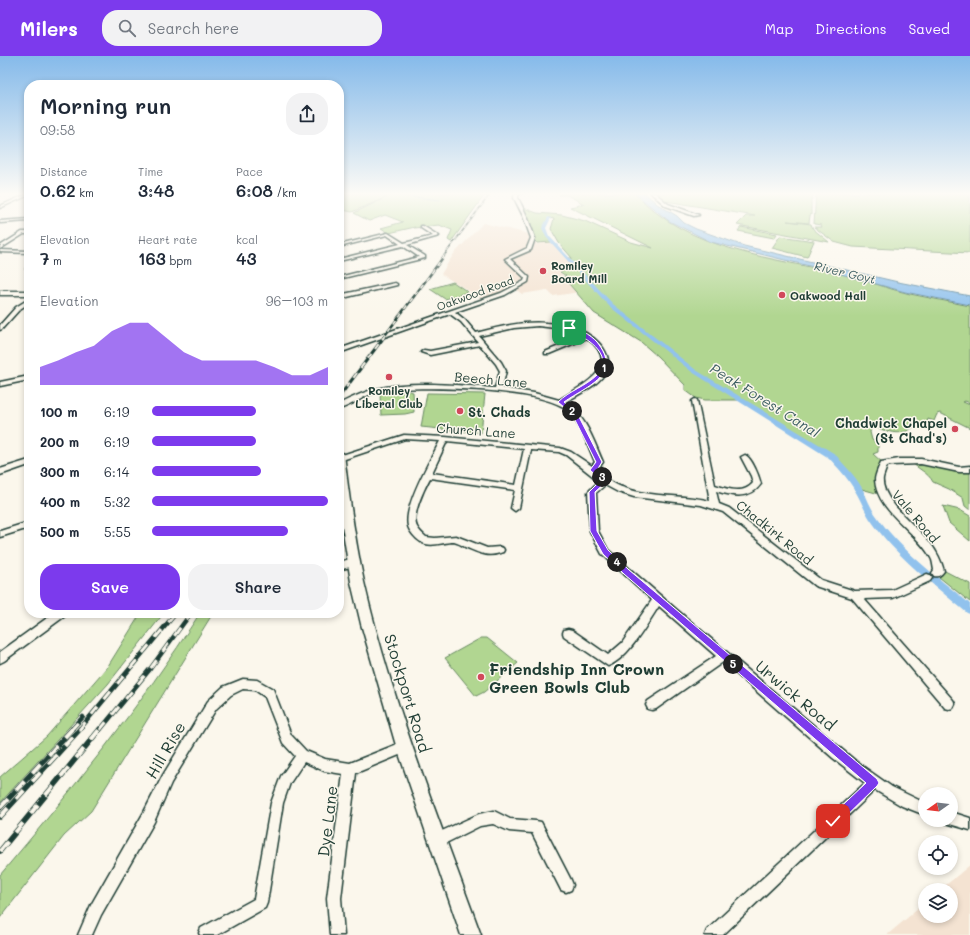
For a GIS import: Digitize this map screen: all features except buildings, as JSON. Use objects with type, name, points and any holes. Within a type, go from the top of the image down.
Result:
[{"type":"main road","name":"Stockport Road","points":[[344,508],[346,524],[368,624],[405,747],[471,935]]},
{"type":"street","points":[[0,248],[22,234]]},
{"type":"street","points":[[344,277],[423,258],[388,234]]},
{"type":"street","points":[[344,245],[388,234]]},
{"type":"street","points":[[344,259],[437,236],[434,234]]},
{"type":"street","name":"Oakwood Road","points":[[344,349],[503,294],[526,282],[527,278],[507,259],[528,249],[533,238],[532,234]]},
{"type":"street","points":[[0,252],[24,252]]},
{"type":"street","points":[[0,256],[6,252]]},
{"type":"street","points":[[344,296],[395,284]]},
{"type":"street","points":[[0,293],[24,293]]},
{"type":"street","points":[[0,328],[18,308],[24,304]]},
{"type":"street","points":[[451,312],[463,321],[499,363],[503,371],[498,390]]},
{"type":"street","points":[[475,335],[521,325],[538,324],[564,327],[587,336],[599,346],[603,353],[605,363],[604,368],[598,377],[561,402]]},
{"type":"street","points":[[545,354],[587,336]]},
{"type":"street","points":[[427,354],[482,343]]},
{"type":"street","points":[[0,384],[24,379]]},
{"type":"street","name":"Beech Lane","points":[[344,405],[362,394],[403,386],[498,390],[537,395],[561,402],[574,413],[597,456],[599,465],[593,470]]},
{"type":"street","points":[[696,401],[715,504]]},
{"type":"street","name":"Church Lane","points":[[344,456],[404,437],[528,446],[560,450],[570,453],[605,480]]},
{"type":"street","points":[[445,439],[415,502],[411,514],[412,526],[417,534],[424,540],[435,541],[456,539],[486,552],[500,550]]},
{"type":"street","points":[[515,508],[528,446]]},
{"type":"street","points":[[713,487],[730,493],[745,493],[753,490],[757,484],[756,476],[745,457]]},
{"type":"street","name":"Vale Road","points":[[937,573],[939,571],[939,564],[933,554],[883,496],[879,483],[880,470],[884,464],[909,460],[928,462],[963,470],[970,469]]},
{"type":"street","points":[[0,472],[24,464]]},
{"type":"street","points":[[428,475],[519,488]]},
{"type":"street","name":"Chadkirk Road","points":[[605,480],[628,492],[715,504],[726,510],[818,583],[855,595],[893,594],[927,578]]},
{"type":"street","name":"Urwick Road","points":[[605,480],[592,492],[594,531],[605,552],[724,656],[874,783],[912,805],[918,807]]},
{"type":"street","points":[[0,534],[24,527]]},
{"type":"street","points":[[344,565],[354,562]]},
{"type":"street","points":[[855,595],[949,704]]},
{"type":"street","points":[[568,633],[608,661],[626,646],[658,599]]},
{"type":"street","points":[[0,658],[55,618]]},
{"type":"street","points":[[652,705],[724,656]]},
{"type":"street","name":"Hill Rise","points":[[85,935],[96,910],[149,816],[167,779],[212,705],[227,691],[244,684],[258,685],[269,693],[287,739],[302,755],[324,766],[350,769]]},
{"type":"street","points":[[350,769],[405,747]]},
{"type":"street","points":[[206,933],[260,902],[277,802],[286,780],[302,755]]},
{"type":"street","name":"Dye Lane","points":[[337,935],[334,898],[350,769]]},
{"type":"street","points":[[712,935],[874,783]]},
{"type":"street","points":[[438,840],[479,820],[494,817],[509,825],[536,827],[566,885]]},
{"type":"street","points":[[958,820],[970,824]]},
{"type":"shaded area","points":[[473,234],[529,234],[537,244],[551,242],[575,266],[567,267],[565,270],[559,272],[580,292],[553,296],[547,290],[522,294],[514,288],[484,300],[441,274],[453,255]]},
{"type":"shaded area","points":[[970,865],[970,935],[887,935],[918,909],[918,923],[958,923],[958,883],[948,883]]},
{"type":"green space","points":[[450,234],[457,234],[451,242],[448,240]]},
{"type":"green space","points":[[531,234],[547,234],[551,242],[537,243]]},
{"type":"green space","points":[[554,234],[614,234],[631,242],[653,248],[625,234],[693,234],[733,249],[762,257],[846,275],[910,294],[970,306],[970,403],[965,401],[963,402],[970,405],[970,428],[940,413],[937,414],[934,421],[928,419],[925,427],[916,425],[911,429],[900,433],[890,432],[872,426],[870,432],[872,440],[878,444],[878,452],[873,454],[884,464],[880,470],[883,495],[858,488],[832,456],[739,400],[705,400],[696,398],[685,390],[685,385],[641,342],[594,313],[563,277],[566,276],[560,272],[574,266],[566,258],[572,258],[559,243]]},
{"type":"green space","points":[[754,234],[777,234],[774,238]]},
{"type":"green space","points":[[786,234],[819,234],[829,242]]},
{"type":"green space","points":[[823,234],[970,234],[970,253],[853,247],[834,242]]},
{"type":"green space","points":[[780,236],[814,241],[807,257],[772,248]]},
{"type":"green space","points":[[453,282],[468,292],[445,299],[430,289]]},
{"type":"green space","points":[[413,392],[414,412],[381,415],[380,393]]},
{"type":"green space","name":"St. Chads","points":[[427,393],[485,394],[481,433],[421,427]]},
{"type":"green space","points":[[909,460],[970,469],[970,510],[965,506],[963,498],[949,489],[933,482]]},
{"type":"green space","points":[[943,506],[960,510],[970,516],[970,541],[949,523]]},
{"type":"green space","points":[[943,570],[970,584],[970,602],[939,577]]},
{"type":"green space","points":[[138,618],[160,618],[108,684],[0,803],[0,777],[47,736],[108,666]]},
{"type":"green space","points":[[197,618],[210,618],[91,811],[64,836],[0,918],[0,875],[79,780],[130,715]]},
{"type":"green space","name":"Friendship Inn Crown Green Bowls Club","points":[[481,638],[487,638],[518,663],[484,692],[476,696],[445,658]]},
{"type":"water","name":"River Goyt","points":[[695,234],[710,234],[744,246],[898,282],[970,296],[970,305],[905,292],[830,271],[711,242]]},
{"type":"waterway","name":"Peak Forest Canal","points":[[546,234],[611,305],[694,371],[832,456],[858,488],[873,517],[898,547],[919,567],[970,610]]},
{"type":"railway","points":[[443,257],[460,234]]},
{"type":"railway","points":[[383,338],[444,256]]},
{"type":"railway","points":[[344,390],[384,337]]},
{"type":"railway","points":[[79,730],[172,618]]},
{"type":"railway","points":[[100,730],[150,669],[187,618]]},
{"type":"railway","points":[[71,730],[83,717]]},
{"type":"railway","points":[[0,808],[72,729]]},
{"type":"railway","points":[[0,817],[80,729]]},
{"type":"railway","points":[[0,851],[100,729]]},
{"type":"place","name":"Romiley Board Mill","points":[[543,271]]},
{"type":"place","name":"Oakwood Hall","points":[[782,295]]},
{"type":"place","name":"Romiley Liberal Club","points":[[389,377]]},
{"type":"place","name":"St. Chads","points":[[460,411]]},
{"type":"place","name":"Chadwick Chapel (St Chad's)","points":[[955,429]]},
{"type":"place","name":"Friendship Inn Crown Green Bowls Club","points":[[481,677]]},
{"type":"route","points":[[569,328],[587,336],[594,341],[599,346],[605,358],[604,368],[598,377],[561,402],[574,413],[599,462],[599,465],[593,470],[605,480],[592,492],[594,531],[605,552],[732,663],[874,783],[833,821]]}]
